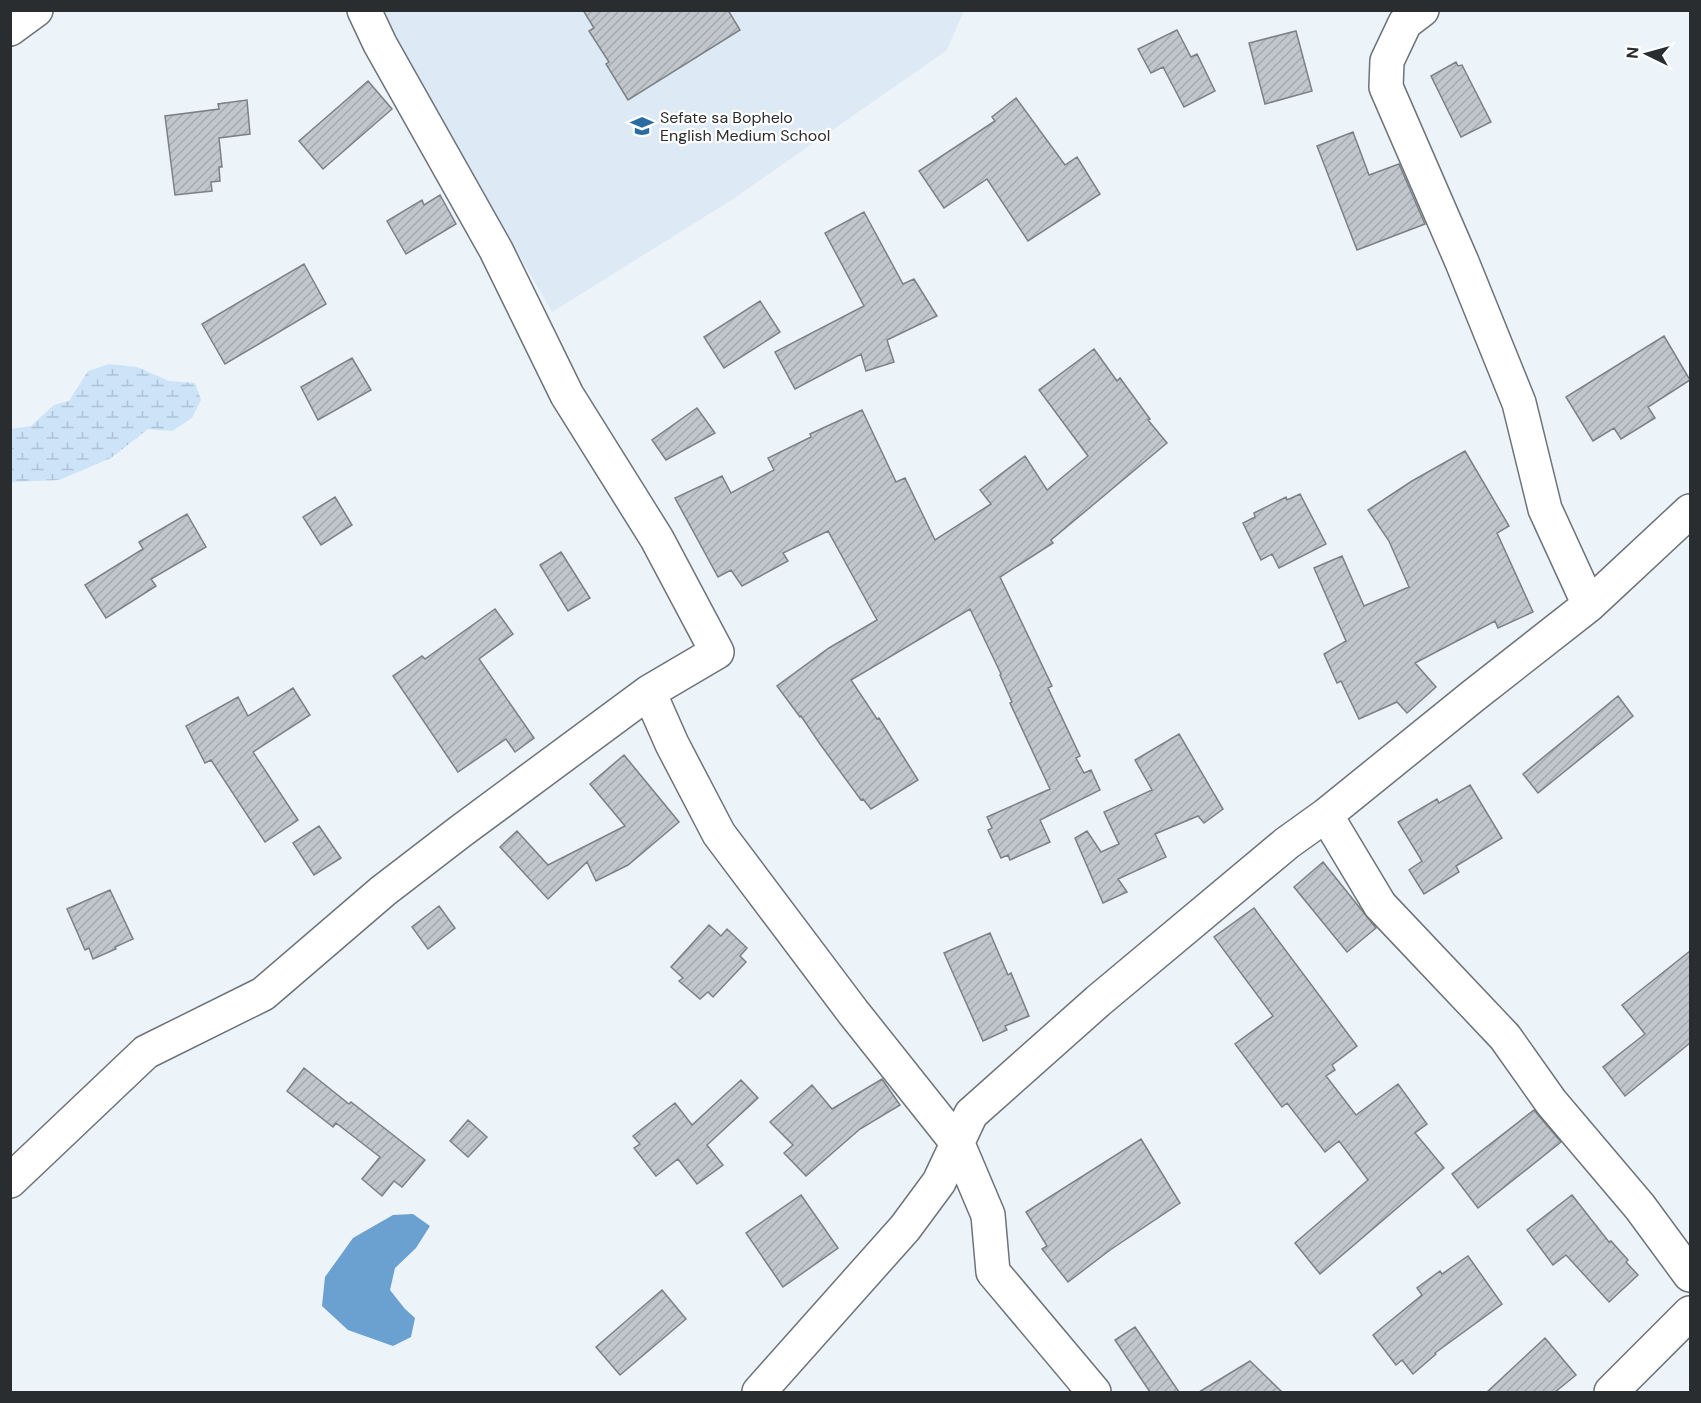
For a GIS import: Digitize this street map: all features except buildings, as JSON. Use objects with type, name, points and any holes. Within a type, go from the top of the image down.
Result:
[{"type":"street","points":[[10,29],[36,10]]},
{"type":"street","points":[[10,1181],[146,1052],[263,994],[383,891],[461,831],[649,692],[717,652],[657,539],[567,395],[496,250],[380,45],[364,10]]},
{"type":"street","points":[[1422,10],[1405,23],[1387,61],[1386,87],[1462,262],[1519,403],[1545,509],[1589,605]]},
{"type":"street","points":[[759,1392],[905,1228],[939,1182],[971,1114],[1107,993],[1287,843],[1326,815],[1589,605],[1690,511]]},
{"type":"street","points":[[649,692],[672,744],[719,834],[853,1012],[958,1144],[988,1215],[993,1272],[1094,1392]]},
{"type":"street","points":[[1326,815],[1380,905],[1506,1037],[1551,1102],[1640,1207],[1690,1275]]},
{"type":"street","points":[[1611,1392],[1690,1313]]},
{"type":"shaded area","name":"Sefate sa Bophelo English Medium School","points":[[379,11],[964,11],[946,51],[730,201],[552,312]]},
{"type":"green space","points":[[109,364],[137,367],[169,381],[195,383],[201,400],[192,418],[172,431],[148,429],[111,458],[59,480],[11,482],[11,429],[31,426],[54,405],[69,401],[88,371]]},
{"type":"water","points":[[413,1214],[430,1226],[416,1248],[395,1268],[390,1290],[415,1318],[411,1337],[393,1346],[348,1330],[322,1306],[325,1277],[353,1238],[393,1215]]},
{"type":"place","name":"Sefate sa Bophelo English Medium School","points":[[642,126]]}]
